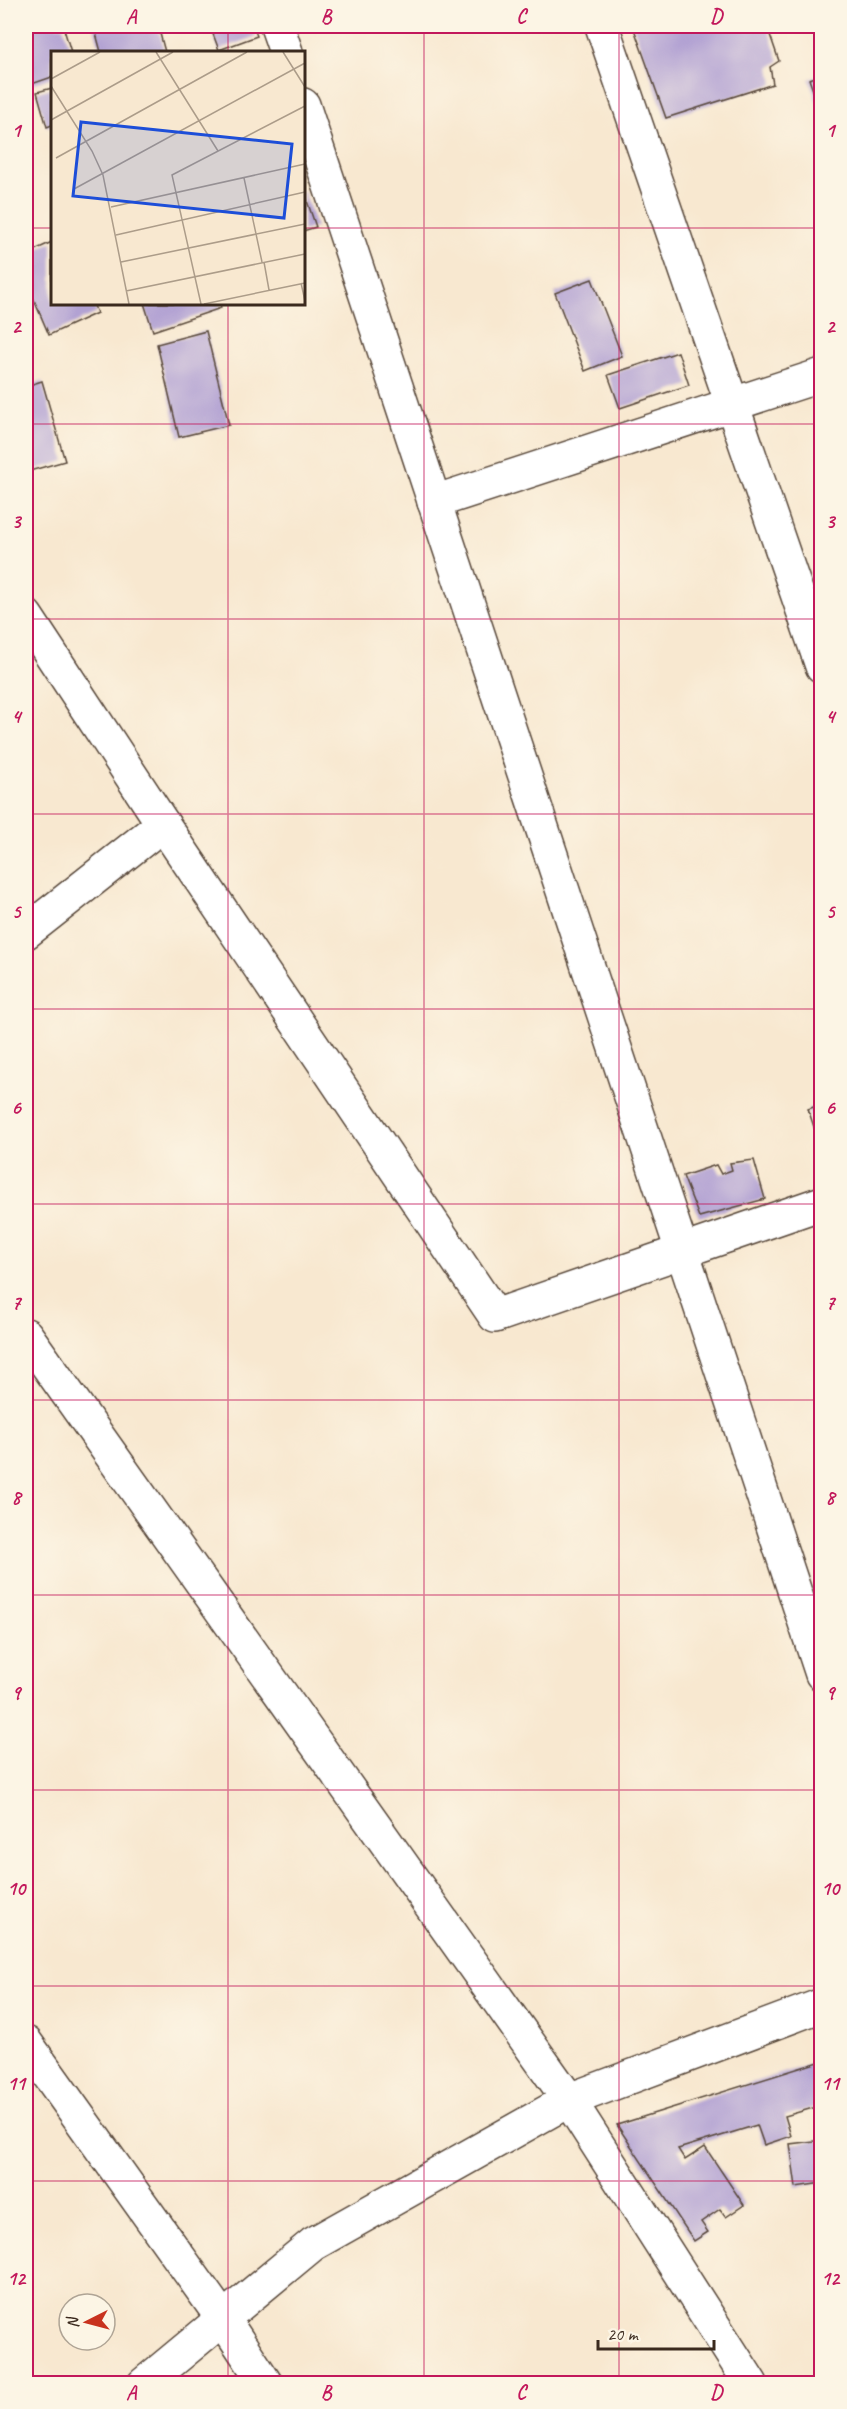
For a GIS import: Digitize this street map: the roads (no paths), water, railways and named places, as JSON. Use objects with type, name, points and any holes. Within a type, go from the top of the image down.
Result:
[{"type":"street","points":[[277,26],[286,51]]},
{"type":"street","points":[[602,26],[822,666]]},
{"type":"street","points":[[304,108],[822,1674]]},
{"type":"street","points":[[434,502],[822,375]]},
{"type":"street","points":[[26,616],[163,824],[495,1316],[822,1203]]},
{"type":"street","points":[[26,932],[163,824]]},
{"type":"street","points":[[26,1335],[569,2100],[751,2384]]},
{"type":"street","points":[[144,2384],[313,2244],[569,2100],[822,2004]]},
{"type":"street","points":[[26,2043],[223,2319],[266,2384]]}]
